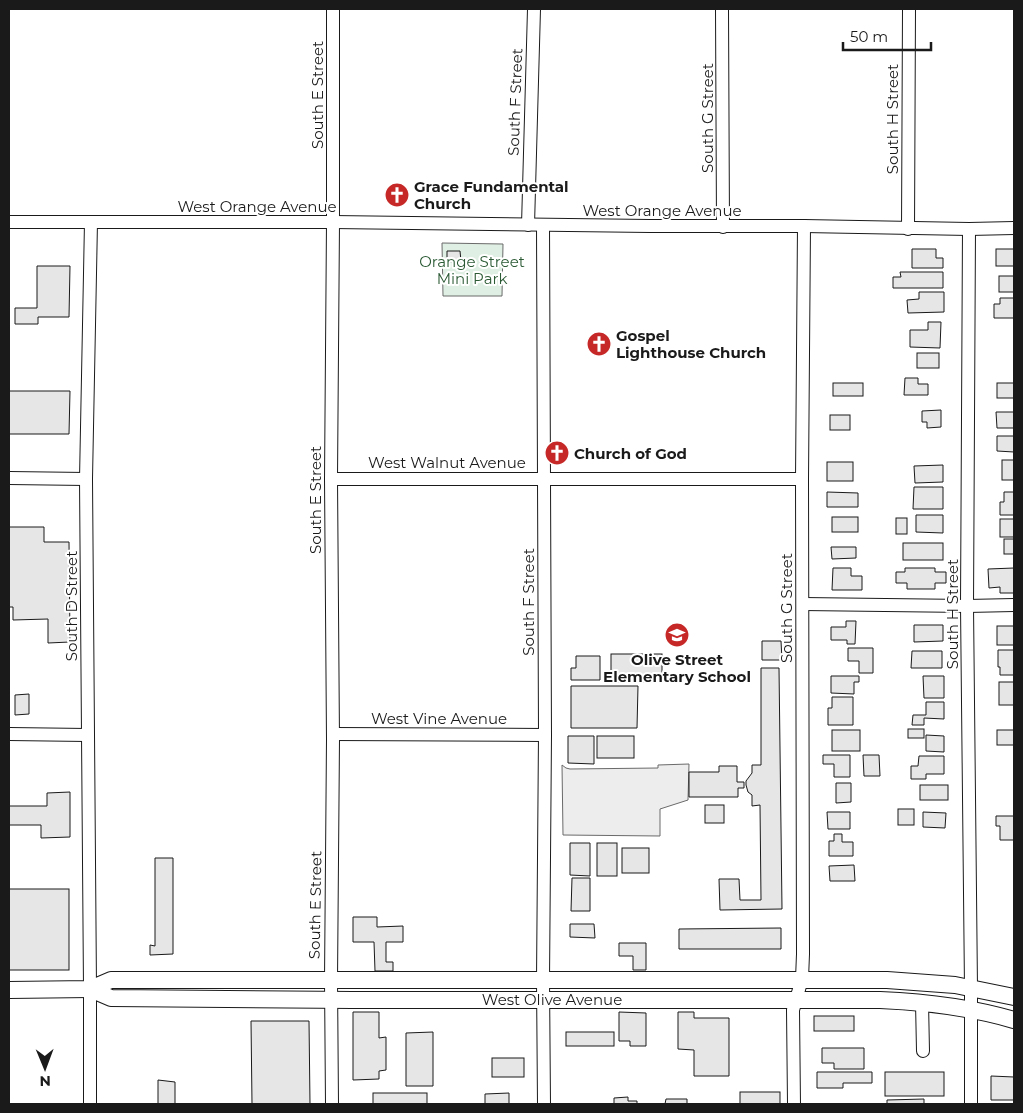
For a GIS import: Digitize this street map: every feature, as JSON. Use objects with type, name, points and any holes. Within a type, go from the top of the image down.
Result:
[{"type":"main road","name":"West Olive Avenue","points":[[9,990],[90,989],[111,998],[543,980],[704,979],[880,1000],[922,1002],[1014,997]]},
{"type":"main road","points":[[651,1000],[650,995],[655,991],[681,990],[704,979]]},
{"type":"main road","name":"West Olive Avenue","points":[[331,990],[543,1000],[651,1000],[896,980],[929,982],[971,999],[1014,1020]]},
{"type":"street","name":"South E Street","points":[[332,1104],[333,734],[331,479],[333,9]]},
{"type":"street","name":"South F Street","points":[[528,225],[534,9]]},
{"type":"street","name":"South G Street","points":[[722,9],[723,227]]},
{"type":"street","name":"South H Street","points":[[908,229],[909,9]]},
{"type":"street","name":"West Orange Avenue","points":[[9,222],[333,222],[723,227],[804,226],[908,229],[1014,228]]},
{"type":"street","name":"South D Street","points":[[90,1104],[86,479],[92,222]]},
{"type":"street","name":"South F Street","points":[[543,225],[544,1104]]},
{"type":"street","name":"South G Street","points":[[794,1104],[794,1010],[799,989],[803,954],[802,479],[804,226]]},
{"type":"street","name":"South H Street","points":[[969,229],[968,606],[971,1104]]},
{"type":"street","points":[[9,478],[86,479]]},
{"type":"street","name":"West Walnut Avenue","points":[[331,479],[802,479]]},
{"type":"street","points":[[803,604],[1014,606]]},
{"type":"street","points":[[9,734],[88,735]]},
{"type":"street","name":"West Vine Avenue","points":[[333,734],[545,735]]},
{"type":"street","points":[[922,1002],[923,1051]]},
{"type":"green space","name":"Orange Street Mini Park","points":[[442,243],[503,244],[502,296],[443,296]]},
{"type":"shaded area","points":[[689,764],[688,800],[660,809],[660,836],[563,835],[562,765],[570,769],[658,768],[658,765]]},
{"type":"building","points":[[912,249],[936,249],[936,258],[943,258],[943,268],[912,268]]},
{"type":"building","points":[[996,249],[1014,249],[1014,266],[996,266]]},
{"type":"building","points":[[447,251],[460,251],[461,261],[447,262]]},
{"type":"building","points":[[37,266],[70,266],[69,317],[38,317],[38,324],[15,324],[15,308],[37,308]]},
{"type":"building","points":[[900,272],[943,272],[943,288],[893,288],[893,277],[901,277]]},
{"type":"building","points":[[999,276],[1014,276],[1014,292],[999,292]]},
{"type":"building","points":[[919,292],[944,292],[944,312],[908,313],[907,300],[919,299]]},
{"type":"building","points":[[1000,298],[1014,298],[1014,318],[994,318],[994,304],[1000,304]]},
{"type":"building","points":[[928,322],[941,322],[940,348],[910,347],[910,330],[928,330]]},
{"type":"building","points":[[917,353],[939,353],[939,368],[917,368]]},
{"type":"building","points":[[905,378],[918,378],[918,384],[928,384],[928,395],[904,395]]},
{"type":"building","points":[[833,383],[863,383],[863,396],[833,396]]},
{"type":"building","points":[[997,383],[1014,383],[1014,398],[997,398]]},
{"type":"building","points":[[9,391],[70,391],[69,434],[9,434]]},
{"type":"building","points":[[941,410],[941,427],[927,428],[927,422],[922,422],[922,411]]},
{"type":"building","points":[[996,412],[1014,412],[1014,428],[997,428]]},
{"type":"building","points":[[830,415],[850,415],[850,430],[830,430]]},
{"type":"building","points":[[997,436],[1014,436],[1014,452],[997,451]]},
{"type":"building","points":[[1002,460],[1014,460],[1014,480],[1002,480]]},
{"type":"building","points":[[827,462],[853,462],[853,481],[827,481]]},
{"type":"building","points":[[943,465],[943,482],[915,483],[914,466]]},
{"type":"building","points":[[914,487],[943,487],[943,509],[913,509]]},
{"type":"building","points":[[827,492],[858,493],[858,507],[827,507]]},
{"type":"building","points":[[1004,492],[1014,492],[1014,515],[1000,515],[1000,502],[1004,502]]},
{"type":"building","points":[[916,515],[943,515],[943,533],[916,532]]},
{"type":"building","points":[[832,517],[858,517],[858,532],[832,532]]},
{"type":"building","points":[[896,518],[907,518],[907,534],[896,534]]},
{"type":"building","points":[[1000,519],[1014,519],[1014,537],[1000,537]]},
{"type":"building","points":[[9,527],[44,527],[44,542],[69,542],[70,642],[48,643],[48,619],[13,620],[13,607],[9,607]]},
{"type":"building","points":[[1004,539],[1014,539],[1014,554],[1004,554]]},
{"type":"building","points":[[903,543],[943,543],[943,560],[903,560]]},
{"type":"building","points":[[831,547],[856,547],[856,558],[832,559]]},
{"type":"building","points":[[833,568],[851,568],[851,576],[862,576],[862,590],[832,590]]},
{"type":"building","points":[[905,568],[935,568],[935,572],[946,572],[946,583],[935,583],[935,589],[907,589],[907,583],[896,583],[896,572],[905,572]]},
{"type":"building","points":[[1014,568],[1014,593],[1000,593],[1000,587],[989,588],[988,569]]},
{"type":"building","points":[[846,621],[856,621],[855,644],[847,644],[847,640],[831,640],[831,627],[846,627]]},
{"type":"building","points":[[914,625],[943,625],[943,641],[914,642]]},
{"type":"building","points":[[997,626],[1014,626],[1014,645],[997,645]]},
{"type":"building","points":[[762,641],[781,641],[782,660],[762,660]]},
{"type":"building","points":[[848,648],[873,648],[873,673],[859,673],[859,661],[848,661]]},
{"type":"building","points":[[998,650],[1014,650],[1014,675],[1000,675]]},
{"type":"building","points":[[912,651],[942,651],[942,668],[911,668]]},
{"type":"building","points":[[611,654],[662,654],[662,682],[611,682]]},
{"type":"building","points":[[576,656],[600,656],[600,680],[571,680],[571,668],[576,668]]},
{"type":"building","points":[[761,668],[779,668],[782,909],[720,910],[719,879],[739,879],[740,900],[761,900],[760,805],[752,806],[752,795],[748,792],[746,781],[752,773],[752,765],[761,765]]},
{"type":"building","points":[[831,676],[859,676],[859,682],[854,682],[854,694],[831,693]]},
{"type":"building","points":[[923,676],[944,676],[944,698],[924,698]]},
{"type":"building","points":[[999,682],[1014,682],[1014,705],[999,705]]},
{"type":"building","points":[[571,686],[638,686],[637,728],[571,728]]},
{"type":"building","points":[[29,694],[29,714],[15,715],[15,695]]},
{"type":"building","points":[[832,697],[853,697],[853,725],[828,725],[828,708],[832,708]]},
{"type":"building","points":[[926,702],[944,702],[944,719],[924,718],[924,725],[912,725],[913,715],[926,715]]},
{"type":"building","points":[[908,729],[924,729],[924,738],[908,738]]},
{"type":"building","points":[[832,730],[860,730],[860,751],[832,751]]},
{"type":"building","points":[[997,730],[1014,730],[1014,745],[997,745]]},
{"type":"building","points":[[926,735],[944,736],[944,752],[926,751]]},
{"type":"building","points":[[568,736],[594,736],[594,764],[568,763]]},
{"type":"building","points":[[597,736],[634,736],[634,758],[597,758]]},
{"type":"building","points":[[823,755],[850,755],[850,777],[834,777],[834,764],[823,764]]},
{"type":"building","points":[[863,755],[879,755],[880,776],[864,776]]},
{"type":"building","points":[[919,756],[944,756],[944,774],[926,774],[926,779],[911,779],[911,766],[918,766]]},
{"type":"building","points":[[719,766],[737,766],[737,782],[744,782],[744,788],[738,788],[738,797],[689,797],[689,772],[719,772]]},
{"type":"building","points":[[836,783],[851,783],[851,802],[836,803]]},
{"type":"building","points":[[920,785],[948,785],[948,800],[920,800]]},
{"type":"building","points":[[70,792],[70,837],[41,838],[41,825],[9,825],[9,806],[47,806],[47,793]]},
{"type":"building","points":[[705,805],[724,805],[724,823],[705,823]]},
{"type":"building","points":[[898,809],[914,809],[914,825],[898,825]]},
{"type":"building","points":[[827,812],[850,812],[850,829],[828,829]]},
{"type":"building","points":[[923,812],[946,813],[945,828],[923,827]]},
{"type":"building","points":[[996,816],[1014,816],[1014,840],[1000,840],[1000,826],[996,826]]},
{"type":"building","points":[[834,834],[842,834],[842,842],[853,842],[853,856],[829,856],[829,841],[834,841]]},
{"type":"building","points":[[570,843],[590,843],[590,876],[570,875]]},
{"type":"building","points":[[597,843],[617,843],[617,876],[597,876]]},
{"type":"building","points":[[622,848],[649,848],[649,873],[622,873]]},
{"type":"building","points":[[155,858],[173,858],[173,954],[150,955],[150,945],[155,946]]},
{"type":"building","points":[[854,865],[855,881],[830,881],[829,866]]},
{"type":"building","points":[[572,878],[590,878],[590,911],[571,911]]},
{"type":"building","points":[[9,889],[69,889],[69,970],[9,970]]},
{"type":"building","points":[[353,917],[377,917],[377,927],[403,926],[403,942],[386,942],[386,962],[393,962],[393,971],[375,971],[374,942],[353,942]]},
{"type":"building","points":[[570,924],[594,924],[595,938],[570,937]]},
{"type":"building","points":[[781,928],[781,949],[679,949],[679,929]]},
{"type":"building","points":[[619,943],[646,943],[646,970],[633,970],[633,956],[619,956]]},
{"type":"building","points":[[353,1012],[379,1012],[379,1038],[386,1037],[386,1070],[379,1071],[379,1079],[353,1080]]},
{"type":"building","points":[[619,1012],[646,1013],[646,1046],[630,1046],[630,1041],[619,1041]]},
{"type":"building","points":[[678,1012],[694,1012],[694,1018],[729,1018],[729,1076],[694,1076],[694,1050],[678,1049]]},
{"type":"building","points":[[814,1016],[854,1016],[854,1031],[814,1031]]},
{"type":"building","points":[[251,1021],[309,1021],[310,1104],[252,1104]]},
{"type":"building","points":[[433,1032],[433,1086],[406,1086],[406,1033]]},
{"type":"building","points":[[566,1032],[614,1032],[614,1046],[566,1046]]},
{"type":"building","points":[[822,1048],[864,1048],[864,1069],[834,1069],[834,1063],[822,1063]]},
{"type":"building","points":[[492,1058],[524,1058],[524,1077],[492,1077]]},
{"type":"building","points":[[817,1072],[872,1072],[872,1083],[843,1083],[843,1088],[817,1088]]},
{"type":"building","points":[[885,1072],[944,1072],[944,1096],[885,1096]]},
{"type":"building","points":[[991,1076],[1014,1077],[1014,1100],[991,1100]]},
{"type":"building","points":[[158,1080],[175,1082],[175,1104],[158,1104]]},
{"type":"building","points":[[740,1092],[780,1092],[780,1104],[740,1104]]},
{"type":"building","points":[[373,1093],[427,1093],[427,1104],[373,1104]]},
{"type":"building","points":[[509,1093],[509,1104],[485,1104],[485,1094]]},
{"type":"building","points":[[628,1097],[628,1101],[637,1101],[637,1104],[614,1104],[614,1098]]},
{"type":"building","points":[[666,1099],[687,1099],[687,1104],[665,1104]]},
{"type":"building","points":[[924,1099],[924,1104],[887,1104],[887,1100]]},
{"type":"place","name":"Grace Fundamental Church","points":[[397,195]]},
{"type":"place","name":"Gospel Lighthouse Church","points":[[599,344]]},
{"type":"place","name":"Church of God","points":[[557,453]]},
{"type":"place","name":"Olive Street Elementary School","points":[[677,635]]}]
